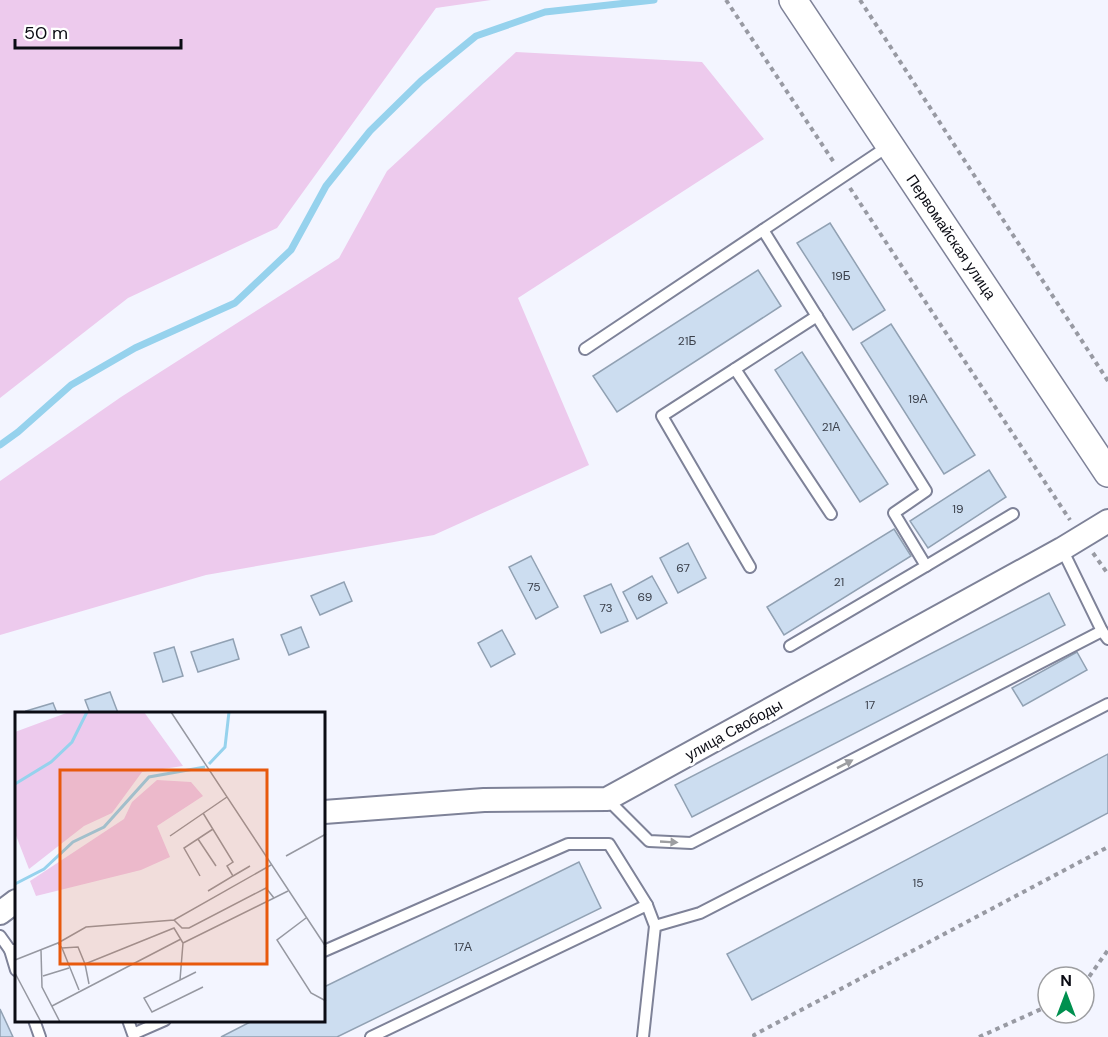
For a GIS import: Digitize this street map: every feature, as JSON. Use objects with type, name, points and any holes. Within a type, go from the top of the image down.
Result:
[{"type":"street","name":"Первомайская улица","points":[[793,0],[1108,473]]},
{"type":"street","name":"улица Свободы","points":[[326,812],[484,800],[607,799],[1062,549],[1108,521]]},
{"type":"street","points":[[0,913],[15,902]]},
{"type":"lane","points":[[585,350],[890,145]]},
{"type":"lane","points":[[763,230],[926,491],[894,513],[926,566]]},
{"type":"lane","points":[[750,567],[662,416],[817,316]]},
{"type":"lane","points":[[735,369],[831,514]]},
{"type":"lane","points":[[790,646],[1013,514]]},
{"type":"lane","points":[[607,799],[650,841],[691,843],[980,694],[1105,635],[1062,549]]},
{"type":"lane","points":[[655,926],[700,913],[1108,704]]},
{"type":"lane","points":[[326,950],[568,844],[609,844],[647,904],[655,926],[643,1037]]},
{"type":"lane","points":[[371,1037],[647,904]]},
{"type":"lane","points":[[0,936],[13,950]]},
{"type":"lane","points":[[35,1022],[40,1037]]},
{"type":"lane","points":[[133,1036],[161,1022]]},
{"type":"path","points":[[726,0],[1108,574]]},
{"type":"path","points":[[860,0],[1108,381]]},
{"type":"path","points":[[755,1037],[754,1035],[1108,847]]},
{"type":"path","points":[[1096,967],[1108,950]]},
{"type":"path","points":[[979,1037],[1036,1011]]},
{"type":"shaded area","points":[[0,0],[491,0],[436,8],[277,228],[128,298],[0,398]]},
{"type":"shaded area","points":[[516,52],[702,62],[764,139],[518,298],[589,465],[434,535],[206,575],[0,635],[0,481],[121,397],[339,258],[387,171]]},
{"type":"building","points":[[830,223],[885,310],[853,330],[797,243]]},
{"type":"building","points":[[758,270],[781,306],[617,412],[593,376]]},
{"type":"building","points":[[891,324],[975,455],[944,474],[861,343]]},
{"type":"building","points":[[802,352],[888,484],[860,502],[775,370]]},
{"type":"building","points":[[989,470],[1006,497],[928,548],[910,521]]},
{"type":"building","points":[[894,529],[911,556],[784,635],[767,607]]},
{"type":"building","points":[[688,543],[706,578],[678,593],[660,558]]},
{"type":"building","points":[[531,556],[558,607],[536,619],[509,567]]},
{"type":"building","points":[[652,576],[667,603],[637,619],[623,592]]},
{"type":"building","points":[[344,582],[352,601],[320,615],[311,596]]},
{"type":"building","points":[[611,584],[628,621],[601,633],[584,596]]},
{"type":"building","points":[[1049,593],[1065,625],[692,817],[675,785]]},
{"type":"building","points":[[301,627],[309,647],[289,655],[281,635]]},
{"type":"building","points":[[502,630],[515,654],[491,667],[478,643]]},
{"type":"building","points":[[233,639],[239,659],[198,672],[191,652]]},
{"type":"building","points":[[174,647],[183,676],[163,682],[154,653]]},
{"type":"building","points":[[1077,652],[1087,670],[1023,706],[1012,688]]},
{"type":"building","points":[[110,692],[118,712],[90,712],[85,700]]},
{"type":"building","points":[[53,703],[57,712],[26,712]]},
{"type":"building","points":[[1108,754],[1108,813],[752,1000],[727,954]]},
{"type":"building","points":[[579,862],[601,908],[337,1037],[221,1037],[250,1022],[326,1022],[326,986]]},
{"type":"building","points":[[0,1009],[13,1037],[0,1037]]},
{"type":"waterway","points":[[0,445],[71,385],[135,348],[235,303],[291,250],[326,186],[370,131],[421,81],[476,36],[545,12],[654,0]]}]
